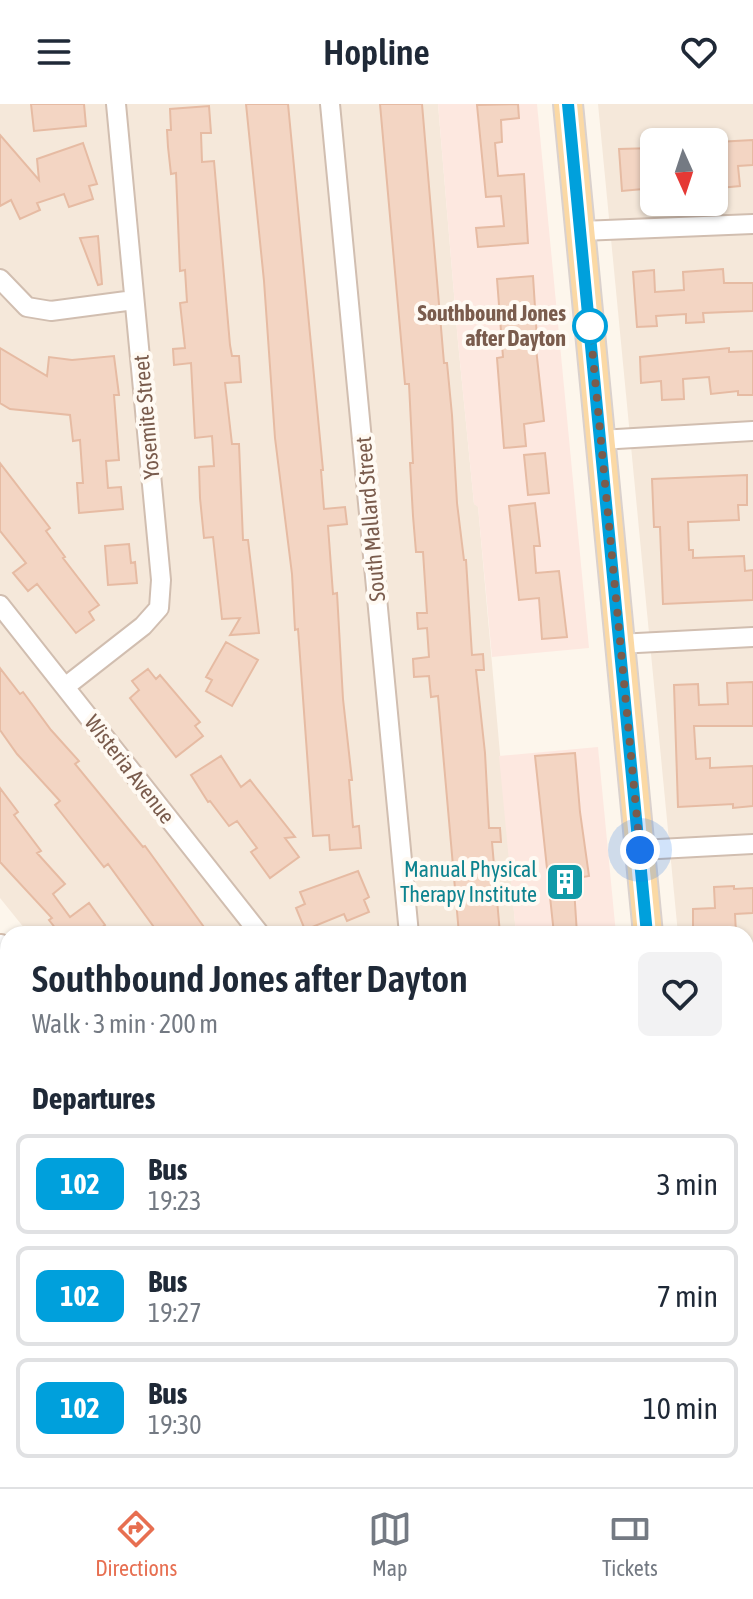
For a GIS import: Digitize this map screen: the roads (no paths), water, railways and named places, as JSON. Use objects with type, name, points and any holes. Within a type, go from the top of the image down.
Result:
[{"type":"main road","points":[[568,104],[647,926]]},
{"type":"street","name":"Yosemite Street","points":[[65,687],[143,626],[159,608],[161,580],[116,104]]},
{"type":"street","name":"South Mallard Street","points":[[330,104],[408,926]]},
{"type":"street","points":[[581,231],[753,224]]},
{"type":"street","points":[[0,279],[27,307],[51,311],[134,300]]},
{"type":"street","points":[[600,440],[753,431]]},
{"type":"street","name":"Wisteria Avenue","points":[[0,605],[254,926]]},
{"type":"street","points":[[618,644],[753,637]]},
{"type":"street","points":[[640,850],[753,844]]},
{"type":"place","name":"Southbound Jones after Dayton","points":[[590,326]]},
{"type":"place","name":"Manual Physical Therapy Institute","points":[[565,882]]}]
